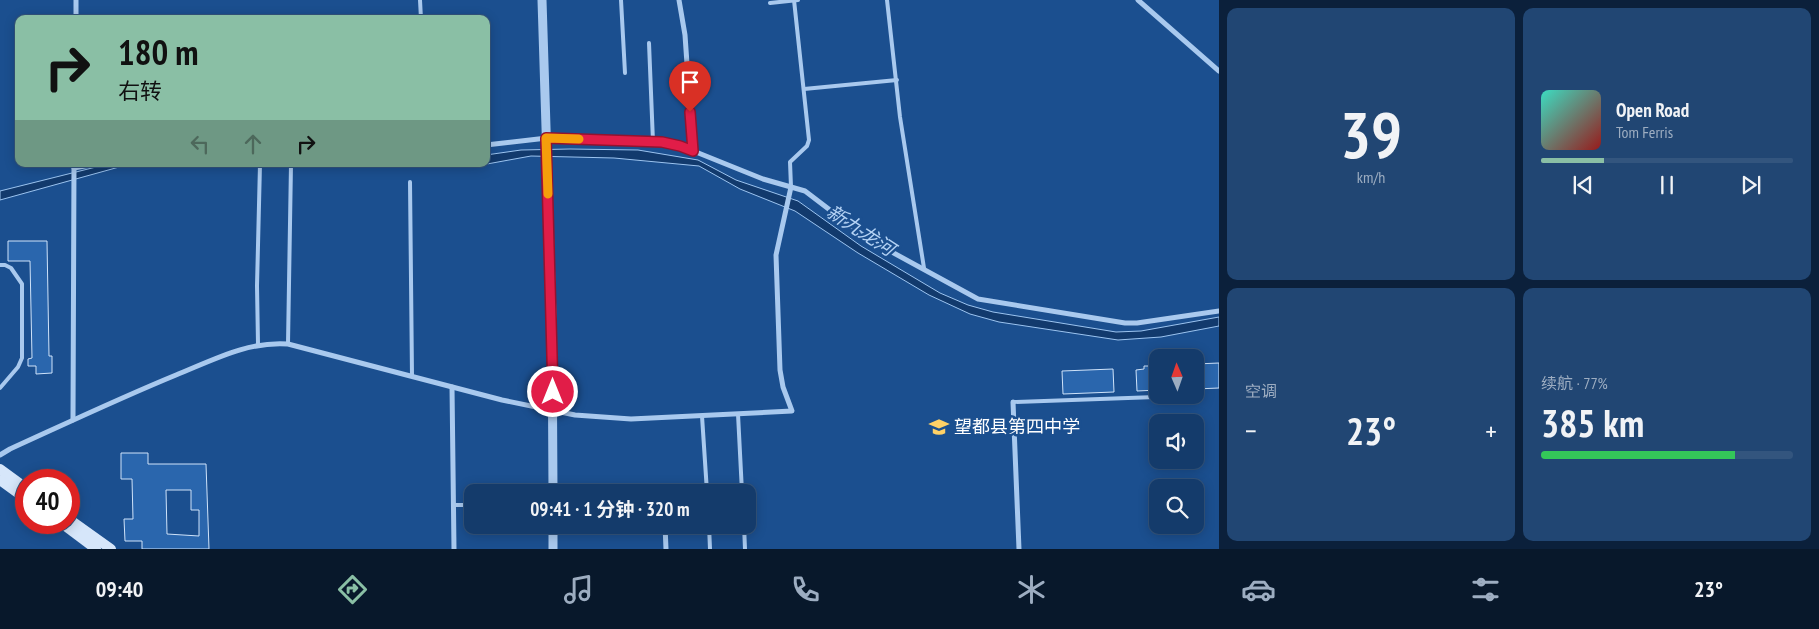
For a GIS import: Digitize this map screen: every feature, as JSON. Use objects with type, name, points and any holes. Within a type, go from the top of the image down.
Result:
[{"type":"main road","points":[[0,469],[15,480]]},
{"type":"main road","points":[[0,480],[15,490]]},
{"type":"main road","points":[[80,527],[111,549]]},
{"type":"main road","points":[[76,534],[96,549]]},
{"type":"street","points":[[76,0],[76,15]]},
{"type":"street","points":[[542,0],[552,318],[553,484]]},
{"type":"street","points":[[679,0],[685,35],[693,151]]},
{"type":"street","points":[[1138,0],[1219,71]]},
{"type":"street","points":[[490,144],[546,138],[653,142],[680,146],[763,179],[805,191],[868,239],[978,299],[1125,323],[1137,323],[1219,311]]},
{"type":"street","points":[[74,167],[74,420]]},
{"type":"street","points":[[0,455],[74,420],[237,350],[258,344],[288,344],[502,400],[575,414],[631,419],[792,411],[783,387],[780,370],[776,255],[791,187]]},
{"type":"street","points":[[452,387],[454,549]]},
{"type":"street","points":[[1013,402],[1019,549]]},
{"type":"street","points":[[553,534],[553,549]]},
{"type":"street","points":[[665,534],[666,549]]},
{"type":"lane","points":[[420,0],[421,15]]},
{"type":"lane","points":[[621,0],[625,73]]},
{"type":"lane","points":[[791,187],[790,162],[807,146],[810,140],[794,0]]},
{"type":"lane","points":[[770,3],[798,0]]},
{"type":"lane","points":[[887,0],[900,117],[924,268]]},
{"type":"lane","points":[[648,43],[653,142]]},
{"type":"lane","points":[[804,89],[897,80]]},
{"type":"lane","points":[[258,344],[257,286],[260,167]]},
{"type":"lane","points":[[288,344],[291,167]]},
{"type":"lane","points":[[410,182],[412,376]]},
{"type":"lane","points":[[0,265],[11,268],[22,284],[22,358],[18,367],[0,388]]},
{"type":"lane","points":[[1013,402],[1149,397]]},
{"type":"lane","points":[[738,414],[742,484]]},
{"type":"lane","points":[[702,416],[706,484]]},
{"type":"lane","points":[[453,505],[464,505]]},
{"type":"lane","points":[[709,534],[710,549]]},
{"type":"lane","points":[[744,534],[745,549]]},
{"type":"water","points":[[521,150],[638,150],[698,160],[736,180],[798,201],[861,246],[940,293],[968,305],[993,312],[1116,332],[1141,331],[1219,317],[1219,326],[1161,337],[1118,340],[999,322],[970,314],[929,295],[858,253],[795,211],[740,189],[699,166],[614,158],[531,156],[490,163],[490,154]]},
{"type":"water","points":[[96,167],[119,167],[0,200],[0,191]]},
{"type":"building","points":[[8,241],[47,241],[49,356],[52,356],[52,373],[36,374],[36,366],[28,366],[28,359],[32,358],[30,261],[8,261]]},
{"type":"building","points":[[1219,363],[1219,388],[1204,389],[1204,364]]},
{"type":"building","points":[[1144,366],[1149,366],[1149,390],[1137,391],[1136,370],[1144,369]]},
{"type":"building","points":[[1113,369],[1114,392],[1063,394],[1062,371]]},
{"type":"building","points":[[121,453],[148,453],[148,464],[206,464],[209,549],[142,549],[142,541],[125,541],[124,519],[133,519],[132,479],[121,479]],"holes":[[[166,490],[191,490],[191,510],[199,510],[199,536],[167,534]]]},
{"type":"slow traffic","points":[[548,194],[546,138],[579,139]]},
{"type":"place","name":"望都县第四中学","points":[[939,427]]},
{"type":"route","points":[[553,392],[546,138],[662,142],[693,151],[690,112]]},
{"type":"water label","name":"新九龙河","points":[[861,230]]}]
